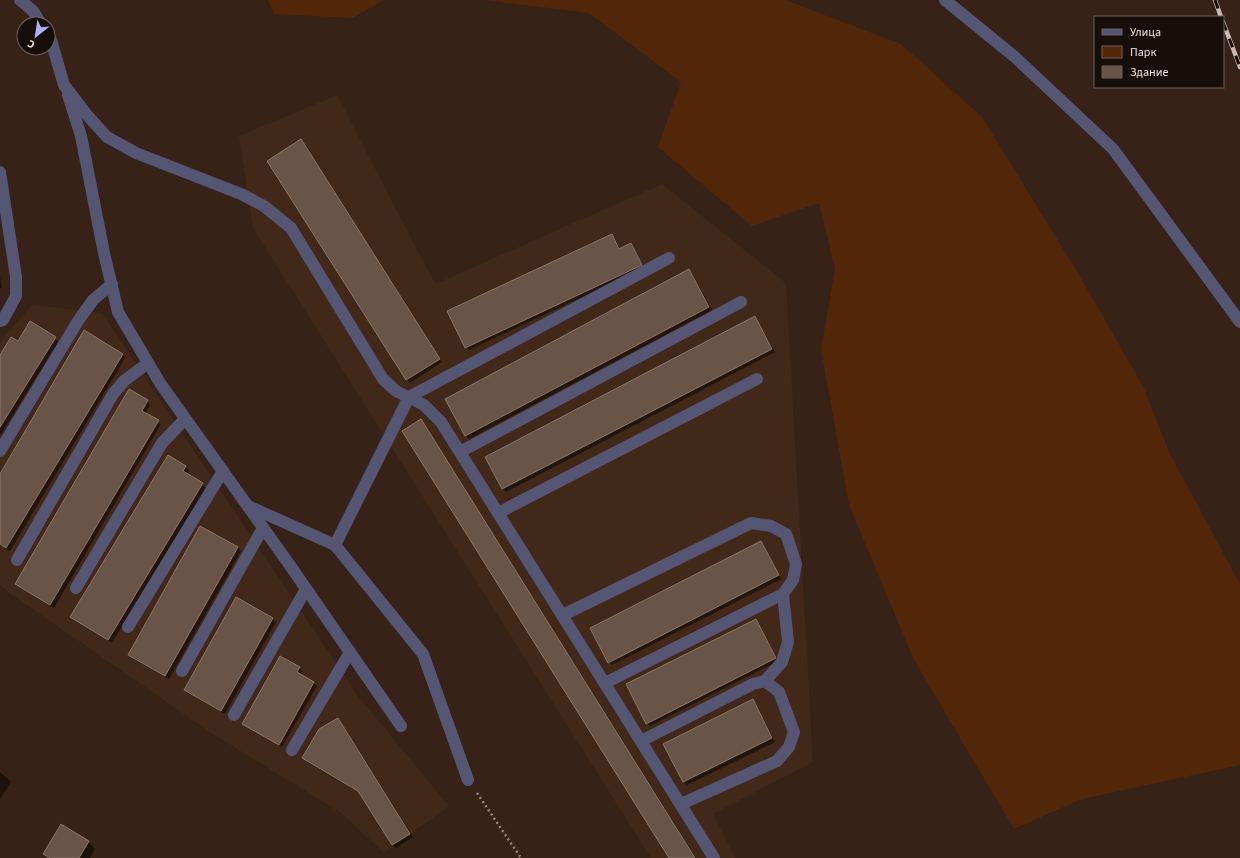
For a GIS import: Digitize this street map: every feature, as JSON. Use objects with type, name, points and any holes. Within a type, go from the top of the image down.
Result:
[{"type":"street","points":[[20,0],[33,11],[36,16]]},
{"type":"street","points":[[945,0],[1015,57],[1113,150],[1240,322]]},
{"type":"street","points":[[56,56],[81,136],[118,312],[160,383],[401,726]]},
{"type":"street","points":[[64,85],[87,115],[107,137],[136,153],[240,194],[264,206],[291,228],[383,379],[396,391],[424,405],[441,422],[714,858]]},
{"type":"street","points":[[0,172],[16,276],[16,296],[0,321]]},
{"type":"street","points":[[335,545],[409,397],[669,258]]},
{"type":"street","points":[[0,451],[78,321],[93,300],[112,284]]},
{"type":"street","points":[[460,452],[740,302]]},
{"type":"street","points":[[17,560],[113,394],[124,381],[148,363]]},
{"type":"street","points":[[498,513],[757,379]]},
{"type":"street","points":[[76,588],[162,443],[185,419]]},
{"type":"street","points":[[128,628],[223,472]]},
{"type":"street","points":[[247,506],[335,545],[422,654],[468,780]]},
{"type":"street","points":[[562,615],[752,523],[771,526],[786,534],[796,564],[793,580],[783,594],[605,683]]},
{"type":"street","points":[[182,671],[263,528]]},
{"type":"street","points":[[234,715],[306,589]]},
{"type":"street","points":[[641,741],[752,684],[765,681],[782,662],[788,642],[783,594]]},
{"type":"street","points":[[292,750],[350,652]]},
{"type":"street","points":[[681,804],[777,761],[789,747],[794,732],[779,692],[765,681]]},
{"type":"path","points":[[468,780],[521,858]]},
{"type":"shaded area","points":[[337,95],[435,284],[662,184],[786,283],[813,762],[713,814],[735,858],[651,858],[253,228],[239,136]]},
{"type":"shaded area","points":[[32,305],[102,313],[358,696],[449,806],[384,853],[341,813],[210,732],[0,585],[0,342]]},
{"type":"green space","points":[[268,0],[384,0],[353,18],[274,14]]},
{"type":"green space","points":[[483,0],[785,0],[901,44],[982,117],[1078,273],[1143,386],[1169,452],[1240,584],[1240,765],[1082,799],[1014,829],[914,660],[849,505],[821,349],[835,269],[819,203],[752,226],[658,147],[681,82],[589,13]]},
{"type":"building","points":[[301,139],[440,359],[406,380],[267,161]]},
{"type":"building","points":[[612,234],[619,249],[631,243],[642,265],[465,348],[447,311]]},
{"type":"building","points":[[689,269],[709,307],[465,436],[445,399]]},
{"type":"building","points":[[755,316],[772,349],[502,489],[485,457]]},
{"type":"building","points":[[30,321],[56,337],[0,427],[0,355],[11,337],[18,341]]},
{"type":"building","points":[[84,330],[123,354],[6,548],[0,544],[0,474]]},
{"type":"building","points":[[129,389],[148,400],[142,411],[159,420],[50,605],[15,584]]},
{"type":"building","points":[[421,419],[695,858],[669,858],[402,431]]},
{"type":"building","points":[[168,455],[186,466],[183,471],[203,483],[108,640],[70,617]]},
{"type":"building","points":[[200,526],[238,547],[165,676],[128,655]]},
{"type":"building","points":[[761,541],[779,575],[608,663],[590,628]]},
{"type":"building","points":[[236,597],[273,618],[221,711],[184,690]]},
{"type":"building","points":[[756,619],[776,658],[646,724],[626,684]]},
{"type":"building","points":[[280,656],[300,667],[297,672],[314,682],[279,745],[242,724]]},
{"type":"building","points":[[753,699],[772,738],[683,782],[663,744]]},
{"type":"building","points":[[338,718],[410,834],[392,845],[358,791],[302,758],[319,729]]},
{"type":"building","points":[[61,824],[89,841],[79,858],[50,858],[43,854]]},
{"type":"railway","points":[[1215,0],[1221,16]]},
{"type":"railway","points":[[1224,25],[1240,67]]}]
